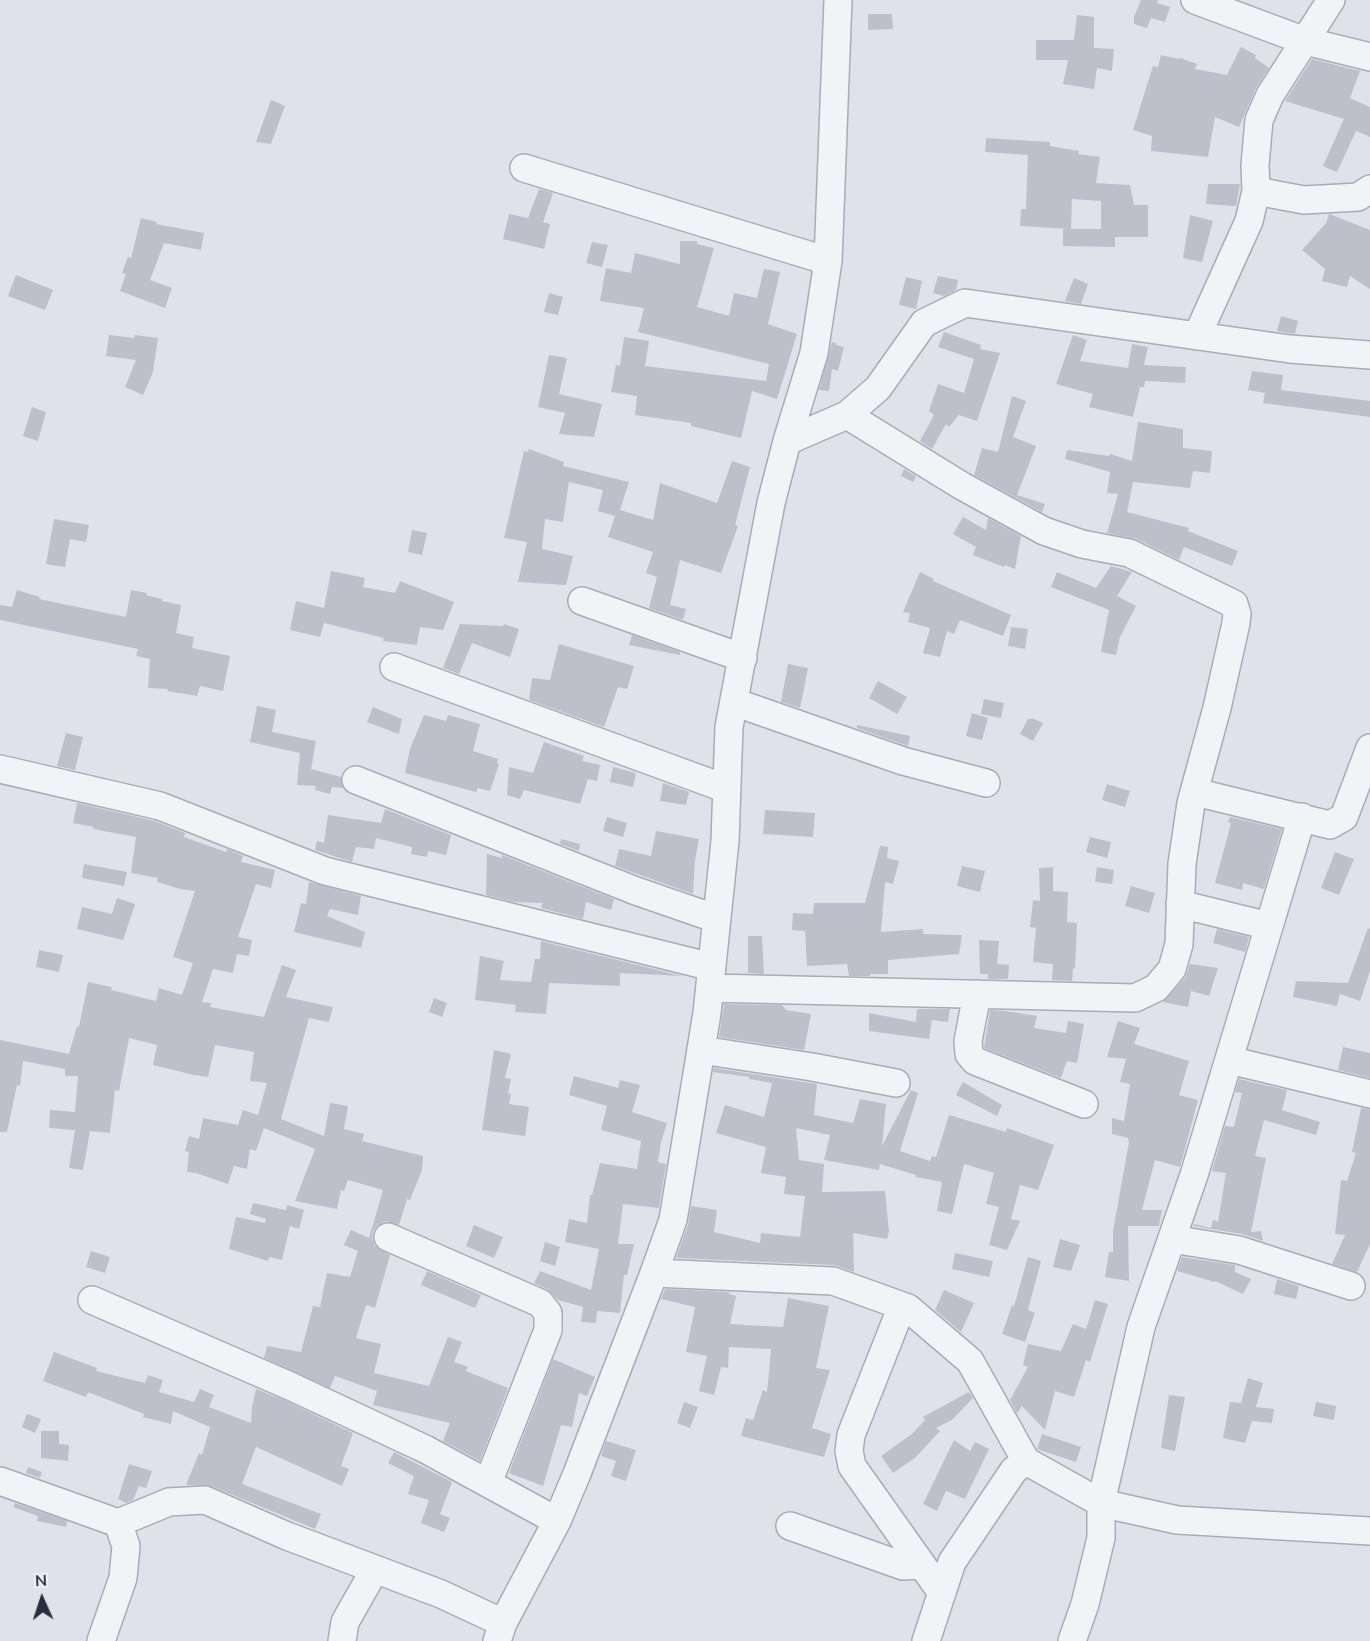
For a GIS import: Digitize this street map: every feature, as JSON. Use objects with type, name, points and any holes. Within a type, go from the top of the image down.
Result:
[{"type":"street","points":[[0,1481],[118,1523],[169,1502],[205,1500],[287,1536],[441,1594],[500,1632],[557,1521],[581,1466],[673,1220],[711,978],[725,841],[729,727],[771,503],[814,353],[828,261],[838,0]]},
{"type":"street","points":[[1195,0],[1305,41],[1370,57]]},
{"type":"street","points":[[1197,336],[1249,221],[1256,191],[1255,165],[1259,120],[1270,94],[1331,0]]},
{"type":"street","points":[[524,168],[828,261]]},
{"type":"street","points":[[1256,191],[1304,200],[1358,197],[1370,189]]},
{"type":"street","points":[[787,441],[847,415],[878,388],[924,322],[965,303],[1290,349],[1370,355]]},
{"type":"street","points":[[0,770],[160,806],[326,871],[711,978],[977,994],[1135,998],[1156,988],[1172,969],[1179,944],[1182,864],[1195,792],[1236,623],[1237,614],[1234,604],[1129,553],[1082,544],[1044,531],[962,486],[847,415]]},
{"type":"street","points":[[582,601],[743,658]]},
{"type":"street","points":[[394,667],[727,789]]},
{"type":"street","points":[[734,702],[903,761],[986,783]]},
{"type":"street","points":[[1195,792],[1330,825],[1344,817],[1365,777],[1370,748]]},
{"type":"street","points":[[356,780],[636,891],[717,918]]},
{"type":"street","points":[[1072,1641],[1085,1604],[1101,1538],[1101,1503],[1141,1327],[1194,1175],[1302,818]]},
{"type":"street","points":[[1180,904],[1269,926]]},
{"type":"street","points":[[977,994],[968,1041],[969,1054],[975,1061],[1084,1104]]},
{"type":"street","points":[[701,1050],[896,1083]]},
{"type":"street","points":[[1229,1060],[1370,1094]]},
{"type":"street","points":[[388,1237],[540,1304],[548,1313],[548,1330],[488,1483]]},
{"type":"street","points":[[1172,1239],[1239,1250],[1351,1286]]},
{"type":"street","points":[[654,1273],[833,1281],[908,1308],[970,1361],[1026,1461],[1101,1503],[1177,1520],[1370,1531]]},
{"type":"street","points":[[92,1300],[322,1400],[426,1449],[557,1521]]},
{"type":"street","points":[[902,1306],[851,1435],[849,1451],[852,1466],[942,1593]]},
{"type":"street","points":[[926,1641],[952,1562],[1014,1470],[1026,1461]]},
{"type":"street","points":[[101,1641],[123,1578],[126,1546],[118,1523]]},
{"type":"street","points":[[790,1526],[903,1566],[922,1564]]},
{"type":"street","points":[[342,1641],[345,1622],[375,1569]]},
{"type":"building","points":[[1141,0],[1158,0],[1157,3],[1170,7],[1165,22],[1151,18],[1147,28],[1134,24],[1134,17]]},
{"type":"building","points":[[868,14],[892,14],[893,29],[868,30]]},
{"type":"building","points":[[1077,15],[1094,17],[1094,48],[1114,49],[1112,71],[1097,68],[1094,89],[1063,84],[1068,60],[1036,60],[1036,40],[1074,40]]},
{"type":"building","points":[[1241,47],[1256,55],[1255,58],[1269,68],[1256,88],[1239,127],[1215,117],[1208,157],[1151,151],[1152,136],[1133,130],[1153,66],[1158,67],[1161,55],[1197,64],[1195,69],[1227,75]]},
{"type":"building","points":[[1312,59],[1360,71],[1350,98],[1370,107],[1370,137],[1356,131],[1337,172],[1323,166],[1344,119],[1285,101]]},
{"type":"building","points":[[271,100],[285,106],[271,144],[256,142]]},
{"type":"building","points":[[986,138],[1050,142],[1050,146],[1100,157],[1096,183],[1130,185],[1134,205],[1148,205],[1148,237],[1115,237],[1115,247],[1063,246],[1063,229],[1071,229],[1020,226],[1021,209],[1026,209],[1028,155],[985,152]],"holes":[[[1072,199],[1101,201],[1101,229],[1071,229]]]},
{"type":"building","points":[[1208,184],[1240,184],[1236,206],[1206,204]]},
{"type":"building","points":[[539,189],[553,193],[543,222],[550,224],[544,249],[503,239],[509,214],[528,218]]},
{"type":"building","points":[[1329,214],[1370,230],[1370,289],[1350,276],[1347,287],[1322,281],[1325,269],[1302,250],[1326,223]]},
{"type":"building","points":[[1190,215],[1213,221],[1202,262],[1183,258]]},
{"type":"building","points":[[141,218],[157,222],[156,224],[204,233],[201,250],[164,243],[150,280],[172,288],[165,308],[120,291],[126,274],[122,273],[128,257],[131,258]]},
{"type":"building","points":[[680,241],[697,241],[697,244],[714,248],[697,307],[729,316],[734,293],[757,298],[764,269],[780,272],[768,324],[797,334],[777,399],[752,391],[741,438],[691,426],[691,423],[635,415],[637,396],[611,392],[616,365],[620,366],[624,337],[649,341],[645,366],[766,381],[769,364],[638,332],[644,308],[600,301],[606,268],[631,273],[635,253],[680,264]]},
{"type":"building","points":[[592,242],[608,245],[602,267],[586,263]]},
{"type":"building","points":[[16,275],[53,290],[45,310],[8,296]]},
{"type":"building","points":[[938,276],[958,280],[956,290],[944,296],[933,293]]},
{"type":"building","points":[[906,277],[922,281],[916,309],[899,305]]},
{"type":"building","points":[[1074,278],[1088,284],[1081,304],[1065,301]]},
{"type":"building","points":[[549,293],[563,297],[558,315],[544,312]]},
{"type":"building","points":[[1281,316],[1298,321],[1295,334],[1277,331]]},
{"type":"building","points":[[944,332],[981,345],[980,349],[1000,353],[977,421],[959,415],[949,427],[946,424],[932,449],[920,441],[934,415],[929,411],[938,384],[964,393],[974,359],[938,347]]},
{"type":"building","points":[[109,335],[158,338],[153,372],[143,395],[125,387],[136,360],[106,356]]},
{"type":"building","points":[[1073,335],[1087,340],[1080,361],[1128,368],[1132,344],[1148,347],[1144,365],[1186,367],[1185,383],[1145,381],[1144,387],[1140,387],[1133,417],[1089,407],[1093,394],[1056,384]]},
{"type":"building","points":[[832,342],[844,347],[838,371],[832,369],[829,391],[819,390]]},
{"type":"building","points":[[549,355],[567,358],[559,394],[602,404],[594,437],[559,434],[565,413],[538,407]]},
{"type":"building","points":[[1252,371],[1283,375],[1281,390],[1370,401],[1370,417],[1263,403],[1265,393],[1248,390]]},
{"type":"building","points":[[1012,396],[1026,401],[1013,437],[1036,446],[1017,495],[1045,504],[1042,512],[974,475],[982,448],[998,452]]},
{"type":"building","points":[[32,407],[46,412],[38,441],[23,436]]},
{"type":"building","points":[[1138,422],[1183,429],[1183,448],[1212,451],[1210,473],[1193,471],[1190,488],[1133,482],[1127,512],[1189,528],[1188,531],[1238,551],[1232,566],[1184,547],[1179,560],[1136,539],[1107,533],[1118,494],[1107,493],[1110,472],[1065,459],[1067,450],[1109,456],[1110,454],[1132,461]]},
{"type":"building","points":[[529,449],[564,462],[563,466],[629,482],[620,510],[653,520],[660,483],[717,503],[732,461],[750,467],[735,525],[738,526],[721,573],[680,560],[670,605],[686,609],[683,620],[649,608],[657,577],[646,573],[653,552],[608,537],[615,516],[598,511],[603,490],[569,482],[563,522],[545,519],[542,549],[573,556],[566,585],[518,582],[527,542],[504,538],[524,451],[528,452]]},
{"type":"building","points":[[904,469],[916,476],[913,482],[901,476]]},
{"type":"building","points":[[963,517],[986,530],[988,518],[1021,536],[1015,569],[973,555],[976,547],[953,534]]},
{"type":"building","points":[[54,519],[89,525],[86,542],[70,539],[65,567],[46,564]]},
{"type":"building","points":[[412,530],[427,533],[422,555],[408,552]]},
{"type":"building","points":[[1111,566],[1132,572],[1117,596],[1136,606],[1120,637],[1116,655],[1101,652],[1109,610],[1051,587],[1057,572],[1096,588]]},
{"type":"building","points":[[331,571],[365,578],[363,587],[395,593],[400,581],[454,602],[443,630],[420,627],[417,645],[383,641],[384,638],[324,623],[320,637],[290,630],[296,601],[324,608]]},
{"type":"building","points":[[920,572],[934,579],[933,581],[1011,615],[1003,636],[960,620],[954,634],[947,631],[940,657],[923,653],[930,628],[908,622],[910,613],[903,612]]},
{"type":"building","points":[[17,590],[40,597],[39,599],[126,617],[131,590],[181,605],[176,633],[194,637],[192,648],[230,656],[223,691],[200,686],[197,696],[167,691],[168,689],[148,688],[150,659],[136,656],[138,649],[0,620],[0,605],[12,607]]},
{"type":"building","points":[[460,624],[503,626],[504,624],[519,629],[510,657],[472,643],[459,674],[443,668]]},
{"type":"building","points":[[1011,627],[1028,629],[1025,649],[1008,646]]},
{"type":"building","points":[[632,635],[680,652],[680,655],[629,645]]},
{"type":"building","points":[[559,644],[634,666],[627,689],[618,687],[604,727],[529,700],[532,678],[550,680]]},
{"type":"building","points":[[788,664],[808,668],[800,708],[781,702]]},
{"type":"building","points":[[878,681],[907,697],[897,714],[869,698]]},
{"type":"building","points":[[984,699],[1004,703],[1001,718],[981,714]]},
{"type":"building","points":[[257,706],[276,710],[272,732],[316,741],[311,769],[341,777],[343,788],[332,787],[330,794],[315,790],[316,786],[297,785],[300,753],[250,742]]},
{"type":"building","points":[[373,707],[402,719],[399,734],[367,722]]},
{"type":"building","points":[[972,713],[988,718],[982,740],[966,736]]},
{"type":"building","points":[[424,715],[446,721],[448,715],[480,724],[473,751],[498,759],[499,764],[490,791],[478,788],[476,792],[405,773],[410,749]]},
{"type":"building","points":[[1028,719],[1043,723],[1033,741],[1020,734]]},
{"type":"building","points":[[857,725],[910,736],[908,746],[857,728]]},
{"type":"building","points":[[66,733],[83,737],[75,770],[57,766]]},
{"type":"building","points":[[544,742],[584,756],[582,761],[600,765],[597,781],[588,779],[580,804],[524,790],[520,799],[507,795],[509,767],[533,773]]},
{"type":"building","points":[[613,767],[636,773],[633,787],[610,782]]},
{"type":"building","points":[[663,783],[689,792],[686,805],[660,801]]},
{"type":"building","points":[[1107,784],[1130,791],[1125,807],[1102,800]]},
{"type":"building","points":[[77,803],[155,821],[185,833],[184,837],[243,856],[241,862],[275,870],[271,888],[256,884],[238,937],[252,940],[249,956],[237,954],[233,973],[213,969],[202,1002],[211,1003],[210,1007],[264,1017],[282,965],[296,970],[286,997],[333,1007],[329,1022],[309,1018],[281,1119],[324,1136],[330,1103],[348,1106],[344,1129],[364,1134],[362,1141],[423,1156],[422,1170],[410,1200],[407,1199],[399,1225],[386,1221],[373,1231],[372,1238],[375,1246],[390,1255],[375,1308],[366,1305],[356,1338],[381,1344],[374,1373],[429,1386],[448,1337],[462,1342],[454,1362],[468,1367],[466,1371],[508,1388],[480,1461],[443,1441],[450,1423],[373,1405],[377,1391],[335,1376],[330,1388],[264,1358],[267,1346],[301,1352],[313,1306],[320,1307],[327,1273],[350,1277],[358,1251],[344,1245],[351,1230],[369,1238],[383,1190],[348,1180],[344,1191],[341,1190],[337,1209],[295,1201],[315,1149],[264,1128],[256,1151],[250,1149],[247,1169],[234,1166],[228,1184],[187,1172],[189,1152],[185,1151],[189,1136],[199,1139],[203,1118],[238,1125],[243,1110],[258,1115],[267,1083],[250,1081],[254,1052],[215,1045],[208,1077],[153,1065],[157,1045],[129,1038],[119,1091],[115,1090],[110,1133],[90,1131],[83,1170],[69,1168],[75,1130],[49,1128],[50,1110],[75,1112],[78,1076],[65,1076],[65,1069],[23,1061],[20,1086],[17,1085],[7,1132],[0,1132],[0,1040],[69,1054],[77,1026],[79,1027],[88,982],[156,1001],[159,988],[182,995],[193,963],[173,957],[195,891],[157,882],[158,878],[131,873],[136,837],[73,823]]},
{"type":"building","points":[[385,809],[451,835],[446,855],[428,851],[427,857],[411,854],[412,847],[376,838],[374,849],[356,847],[352,862],[315,850],[317,841],[324,843],[328,815],[381,823]]},
{"type":"building","points":[[765,810],[815,813],[813,837],[763,834]]},
{"type":"building","points":[[607,817],[627,823],[623,837],[603,831]]},
{"type":"building","points":[[1230,817],[1282,829],[1264,889],[1243,883],[1242,890],[1215,883],[1231,823],[1228,822]]},
{"type":"building","points":[[656,831],[699,839],[693,894],[615,866],[619,849],[651,856]]},
{"type":"building","points":[[1090,837],[1111,842],[1107,858],[1086,852]]},
{"type":"building","points":[[561,839],[580,844],[579,851],[560,844]]},
{"type":"building","points":[[880,846],[888,847],[887,858],[899,861],[893,884],[885,882],[881,932],[923,929],[923,934],[962,935],[959,954],[888,960],[888,974],[870,974],[870,976],[849,976],[847,964],[807,966],[805,931],[792,930],[793,913],[813,914],[814,903],[865,903]]},
{"type":"building","points":[[1335,852],[1354,859],[1339,895],[1321,888]]},
{"type":"building","points":[[487,854],[502,858],[502,855],[614,899],[611,910],[586,902],[583,919],[541,908],[543,903],[514,902],[486,895]]},
{"type":"building","points":[[84,864],[127,872],[124,886],[82,878]]},
{"type":"building","points":[[962,866],[985,871],[980,892],[957,886]]},
{"type":"building","points":[[1053,867],[1053,891],[1068,892],[1067,922],[1077,923],[1075,969],[1073,968],[1072,981],[1052,980],[1053,964],[1033,962],[1036,928],[1030,927],[1033,900],[1040,901],[1039,868]]},
{"type":"building","points":[[1097,867],[1114,870],[1112,884],[1095,882]]},
{"type":"building","points":[[309,882],[361,896],[358,915],[330,909],[327,916],[365,932],[361,948],[294,932],[301,903],[306,904]]},
{"type":"building","points":[[1131,886],[1155,893],[1149,913],[1125,906]]},
{"type":"building","points":[[117,898],[135,904],[123,940],[77,929],[82,907],[112,914]]},
{"type":"building","points":[[1368,928],[1370,929],[1370,971],[1360,1001],[1340,994],[1337,1006],[1293,997],[1296,981],[1348,983]]},
{"type":"building","points":[[1217,929],[1249,937],[1245,952],[1213,943]]},
{"type":"building","points":[[748,936],[762,936],[764,974],[748,973]]},
{"type":"building","points":[[979,940],[999,941],[997,964],[1009,965],[1008,979],[988,979],[988,974],[980,974]]},
{"type":"building","points":[[541,941],[682,976],[620,973],[620,986],[549,983],[546,1014],[515,1012],[516,1005],[475,1000],[480,956],[504,961],[500,980],[531,982],[535,959],[540,959]]},
{"type":"building","points":[[39,950],[63,955],[59,972],[36,967]]},
{"type":"building","points":[[1190,964],[1218,968],[1209,996],[1191,991],[1188,1007],[1163,1002],[1185,978]]},
{"type":"building","points":[[434,998],[447,1003],[442,1017],[429,1012]]},
{"type":"building","points":[[724,1004],[782,1005],[786,1010],[811,1014],[804,1050],[719,1037]]},
{"type":"building","points":[[917,1009],[950,1009],[948,1022],[932,1020],[929,1039],[869,1031],[869,1013],[916,1022]]},
{"type":"building","points":[[990,1010],[1037,1016],[1034,1028],[1066,1033],[1068,1021],[1084,1024],[1077,1063],[1067,1061],[1061,1078],[984,1048]]},
{"type":"building","points":[[1118,1021],[1140,1028],[1134,1044],[1189,1061],[1179,1095],[1198,1100],[1180,1167],[1155,1160],[1142,1210],[1162,1210],[1159,1226],[1128,1226],[1129,1281],[1105,1277],[1109,1252],[1113,1252],[1113,1231],[1129,1142],[1128,1138],[1112,1134],[1112,1118],[1124,1121],[1130,1084],[1120,1082],[1126,1059],[1107,1057]]},
{"type":"building","points":[[1343,1047],[1370,1053],[1370,1078],[1338,1070]]},
{"type":"building","points":[[494,1050],[511,1054],[505,1078],[511,1079],[508,1093],[511,1094],[509,1104],[529,1107],[525,1136],[482,1130]]},
{"type":"building","points":[[714,1068],[817,1084],[814,1115],[853,1123],[860,1099],[886,1104],[882,1146],[911,1090],[918,1093],[900,1151],[930,1161],[932,1156],[936,1157],[949,1115],[1006,1132],[1007,1128],[1054,1145],[1038,1190],[1020,1185],[1011,1219],[1020,1221],[1007,1250],[989,1245],[999,1207],[986,1204],[994,1173],[964,1164],[952,1214],[937,1211],[942,1182],[916,1177],[916,1175],[880,1164],[879,1170],[824,1160],[830,1135],[796,1128],[799,1160],[824,1164],[822,1192],[885,1191],[889,1231],[887,1239],[853,1233],[854,1272],[834,1265],[676,1258],[688,1225],[691,1206],[717,1210],[714,1232],[760,1243],[761,1233],[800,1237],[805,1196],[784,1194],[786,1177],[761,1173],[766,1147],[716,1133],[725,1105],[764,1117],[772,1083],[713,1072]]},
{"type":"building","points":[[574,1076],[618,1088],[620,1080],[640,1085],[632,1112],[667,1123],[658,1162],[666,1164],[659,1208],[623,1204],[618,1244],[634,1244],[627,1275],[624,1275],[620,1313],[597,1311],[596,1323],[581,1322],[583,1307],[558,1300],[547,1289],[534,1283],[540,1271],[591,1290],[599,1249],[565,1242],[569,1219],[587,1223],[590,1195],[592,1195],[600,1163],[637,1169],[641,1141],[601,1130],[607,1106],[569,1095]]},
{"type":"building","points":[[1239,1079],[1287,1090],[1282,1110],[1320,1122],[1316,1135],[1264,1120],[1255,1156],[1266,1158],[1251,1232],[1261,1231],[1263,1241],[1242,1234],[1193,1226],[1194,1224],[1211,1228],[1213,1220],[1218,1222],[1226,1173],[1212,1171],[1225,1126],[1234,1127],[1242,1093],[1235,1092]]},
{"type":"building","points":[[963,1082],[1002,1105],[997,1116],[956,1095]]},
{"type":"building","points":[[1361,1108],[1370,1109],[1370,1244],[1357,1272],[1332,1264],[1345,1235],[1335,1234],[1341,1180],[1347,1181],[1356,1153],[1352,1152]]},
{"type":"building","points":[[253,1203],[286,1210],[287,1205],[304,1210],[299,1229],[290,1226],[282,1260],[269,1257],[268,1261],[229,1249],[236,1217],[265,1223],[266,1219],[250,1214]]},
{"type":"building","points":[[474,1225],[503,1237],[494,1258],[466,1246]]},
{"type":"building","points":[[1060,1239],[1080,1245],[1071,1271],[1053,1267]]},
{"type":"building","points":[[545,1242],[560,1247],[555,1266],[540,1261]]},
{"type":"building","points":[[91,1251],[110,1257],[105,1273],[86,1267]]},
{"type":"building","points":[[955,1253],[993,1261],[989,1277],[952,1269]]},
{"type":"building","points":[[1028,1257],[1041,1261],[1028,1310],[1035,1313],[1025,1342],[1002,1334],[1012,1305],[1014,1306]]},
{"type":"building","points":[[1182,1257],[1235,1265],[1235,1272],[1251,1279],[1243,1294],[1215,1281],[1177,1271]]},
{"type":"building","points":[[427,1271],[481,1295],[475,1308],[421,1285]]},
{"type":"building","points":[[1277,1279],[1299,1286],[1296,1299],[1274,1294]]},
{"type":"building","points":[[665,1289],[729,1292],[736,1296],[730,1324],[783,1327],[788,1298],[829,1306],[816,1368],[830,1370],[812,1428],[831,1434],[824,1457],[741,1436],[746,1418],[753,1420],[763,1390],[767,1392],[771,1349],[729,1347],[728,1368],[721,1367],[714,1395],[699,1391],[707,1356],[686,1352],[695,1307],[661,1299]]},
{"type":"building","points":[[944,1290],[974,1303],[961,1332],[935,1310]]},
{"type":"building","points":[[1095,1300],[1108,1304],[1090,1362],[1086,1360],[1074,1397],[1055,1391],[1045,1430],[1022,1406],[1017,1413],[1010,1400],[1028,1367],[1023,1365],[1028,1344],[1061,1351],[1073,1324],[1086,1329]]},
{"type":"building","points":[[54,1352],[97,1368],[96,1371],[145,1383],[148,1375],[163,1380],[159,1392],[194,1402],[200,1389],[214,1395],[209,1407],[251,1423],[256,1389],[284,1400],[353,1433],[341,1466],[349,1469],[342,1486],[256,1447],[242,1484],[321,1514],[315,1529],[211,1486],[186,1485],[199,1453],[202,1455],[210,1427],[173,1411],[171,1424],[143,1417],[144,1414],[88,1392],[86,1397],[43,1381]]},
{"type":"building","points":[[553,1359],[595,1377],[587,1396],[579,1393],[572,1427],[561,1425],[543,1486],[509,1473]]},
{"type":"building","points":[[1248,1378],[1263,1383],[1256,1407],[1274,1409],[1272,1423],[1252,1421],[1245,1443],[1223,1438],[1230,1402],[1241,1403]]},
{"type":"building","points":[[969,1392],[973,1398],[952,1420],[936,1428],[940,1431],[915,1458],[893,1473],[881,1456],[912,1434],[925,1420],[923,1417]]},
{"type":"building","points":[[1169,1395],[1185,1397],[1175,1451],[1161,1448]]},
{"type":"building","points":[[684,1402],[698,1407],[690,1428],[677,1423]]},
{"type":"building","points":[[1316,1402],[1336,1406],[1334,1420],[1313,1416]]},
{"type":"building","points":[[27,1414],[41,1419],[35,1433],[22,1427]]},
{"type":"building","points":[[41,1431],[59,1431],[59,1444],[69,1445],[68,1461],[41,1458]]},
{"type":"building","points":[[1042,1434],[1081,1447],[1076,1462],[1037,1449]]},
{"type":"building","points":[[954,1440],[970,1451],[975,1442],[989,1449],[965,1499],[946,1491],[937,1511],[923,1504]]},
{"type":"building","points":[[606,1441],[636,1450],[626,1481],[611,1476],[616,1461],[601,1456]]},
{"type":"building","points":[[394,1452],[452,1482],[440,1514],[450,1518],[444,1532],[421,1523],[429,1500],[408,1494],[414,1476],[388,1463]]},
{"type":"building","points":[[129,1464],[152,1471],[146,1488],[139,1486],[133,1500],[126,1503],[118,1499]]},
{"type":"building","points":[[28,1467],[42,1472],[40,1478],[26,1473]]},
{"type":"building","points":[[15,1503],[67,1521],[66,1527],[37,1521],[38,1516],[13,1507]]}]
